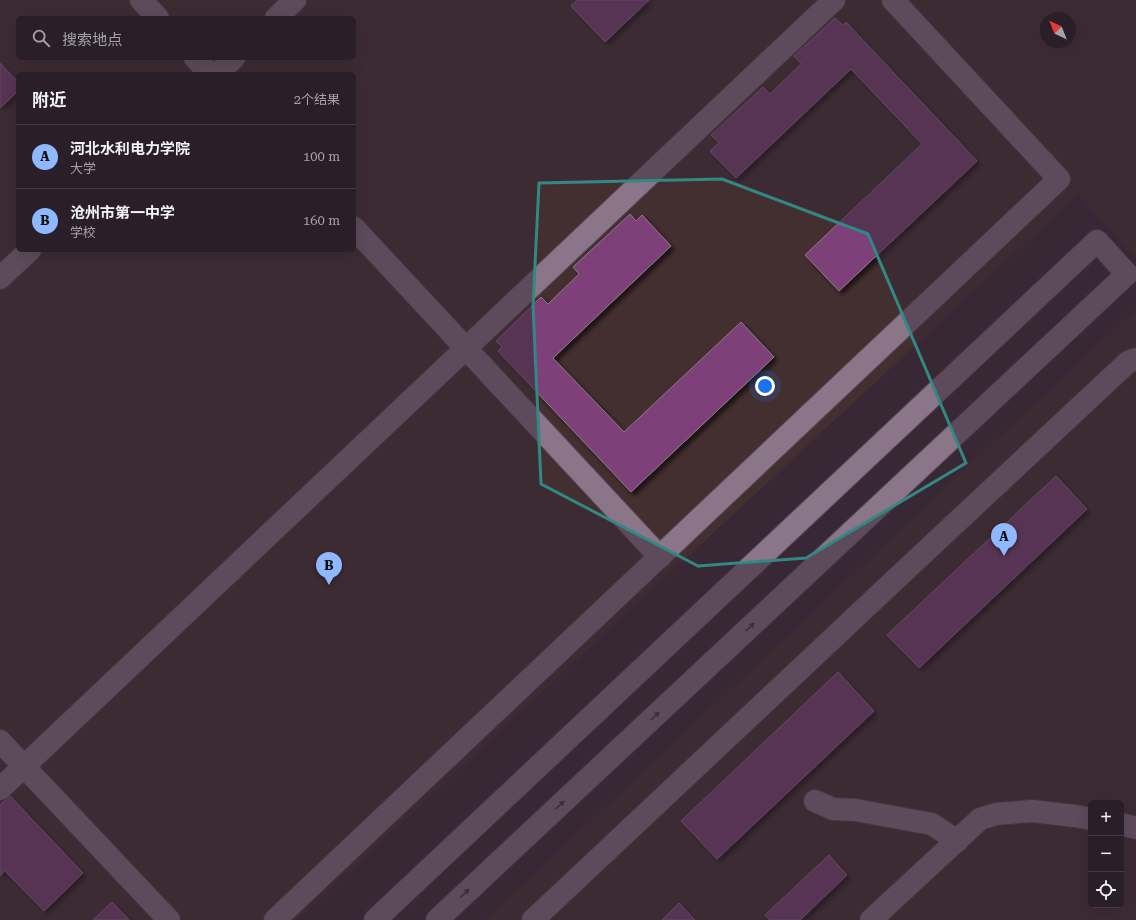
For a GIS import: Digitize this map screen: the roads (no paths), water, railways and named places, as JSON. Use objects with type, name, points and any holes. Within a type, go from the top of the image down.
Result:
[{"type":"street","points":[[141,0],[156,16]]},
{"type":"street","points":[[278,16],[295,0]]},
{"type":"street","points":[[0,789],[834,0]]},
{"type":"street","points":[[275,920],[1059,179],[893,0]]},
{"type":"street","points":[[197,60],[208,72]]},
{"type":"street","points":[[219,72],[232,60]]},
{"type":"street","points":[[356,230],[660,557]]},
{"type":"street","points":[[375,920],[1097,241],[1127,274],[437,920]]},
{"type":"street","points":[[0,278],[28,252]]},
{"type":"street","points":[[534,920],[1099,389],[1128,362],[1136,359]]},
{"type":"street","points":[[0,741],[168,920]]},
{"type":"street","points":[[815,801],[833,809],[855,810],[932,824],[957,841]]},
{"type":"street","points":[[872,920],[980,819],[996,814],[1032,811],[1088,818]]},
{"type":"street","points":[[1124,825],[1136,828]]},
{"type":"place","name":"河北水利电力学院","points":[[1004,556]]},
{"type":"place","name":"沧州市第一中学","points":[[329,585]]}]
